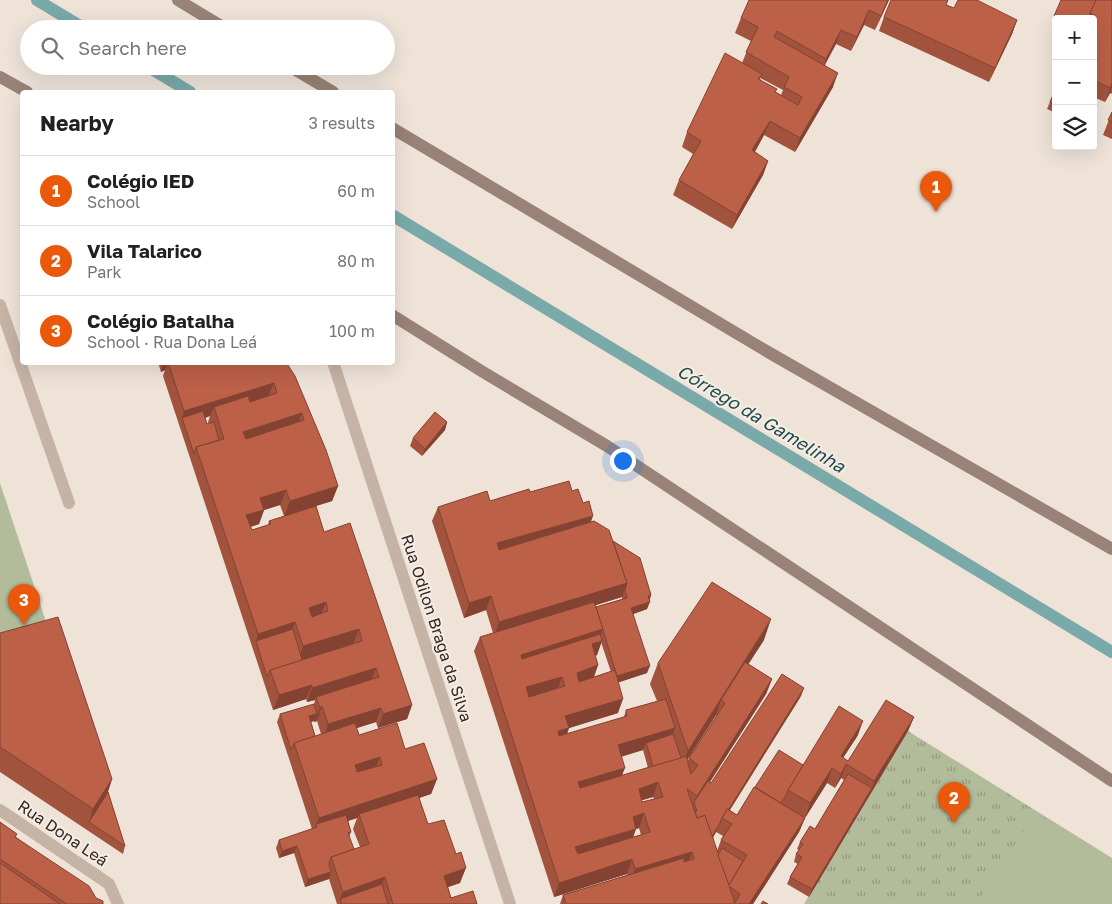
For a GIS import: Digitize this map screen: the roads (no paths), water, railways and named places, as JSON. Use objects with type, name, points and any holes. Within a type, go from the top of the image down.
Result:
[{"type":"main road","points":[[178,0],[211,20]]},
{"type":"main road","points":[[304,75],[330,90]]},
{"type":"main road","points":[[0,77],[23,90]]},
{"type":"main road","points":[[395,130],[768,352],[1112,549]]},
{"type":"main road","points":[[395,317],[482,372],[607,446],[1112,781]]},
{"type":"street","points":[[0,304],[20,361]]},
{"type":"street","points":[[21,365],[70,503]]},
{"type":"street","name":"Rua Odilon Braga da Silva","points":[[334,365],[510,904]]},
{"type":"street","name":"Rua Dona Leá","points":[[0,810],[109,884],[118,904]]},
{"type":"waterway","name":"Córrego da Gamelinha","points":[[37,0],[70,20]]},
{"type":"waterway","name":"Córrego da Gamelinha","points":[[162,75],[187,90]]},
{"type":"waterway","name":"Córrego da Gamelinha","points":[[395,217],[1112,652]]},
{"type":"place","name":"Colégio IED","points":[[936,212]]},
{"type":"place","name":"Colégio Batalha","points":[[24,625]]},
{"type":"place","name":"Vila Talarico","points":[[954,823]]}]
